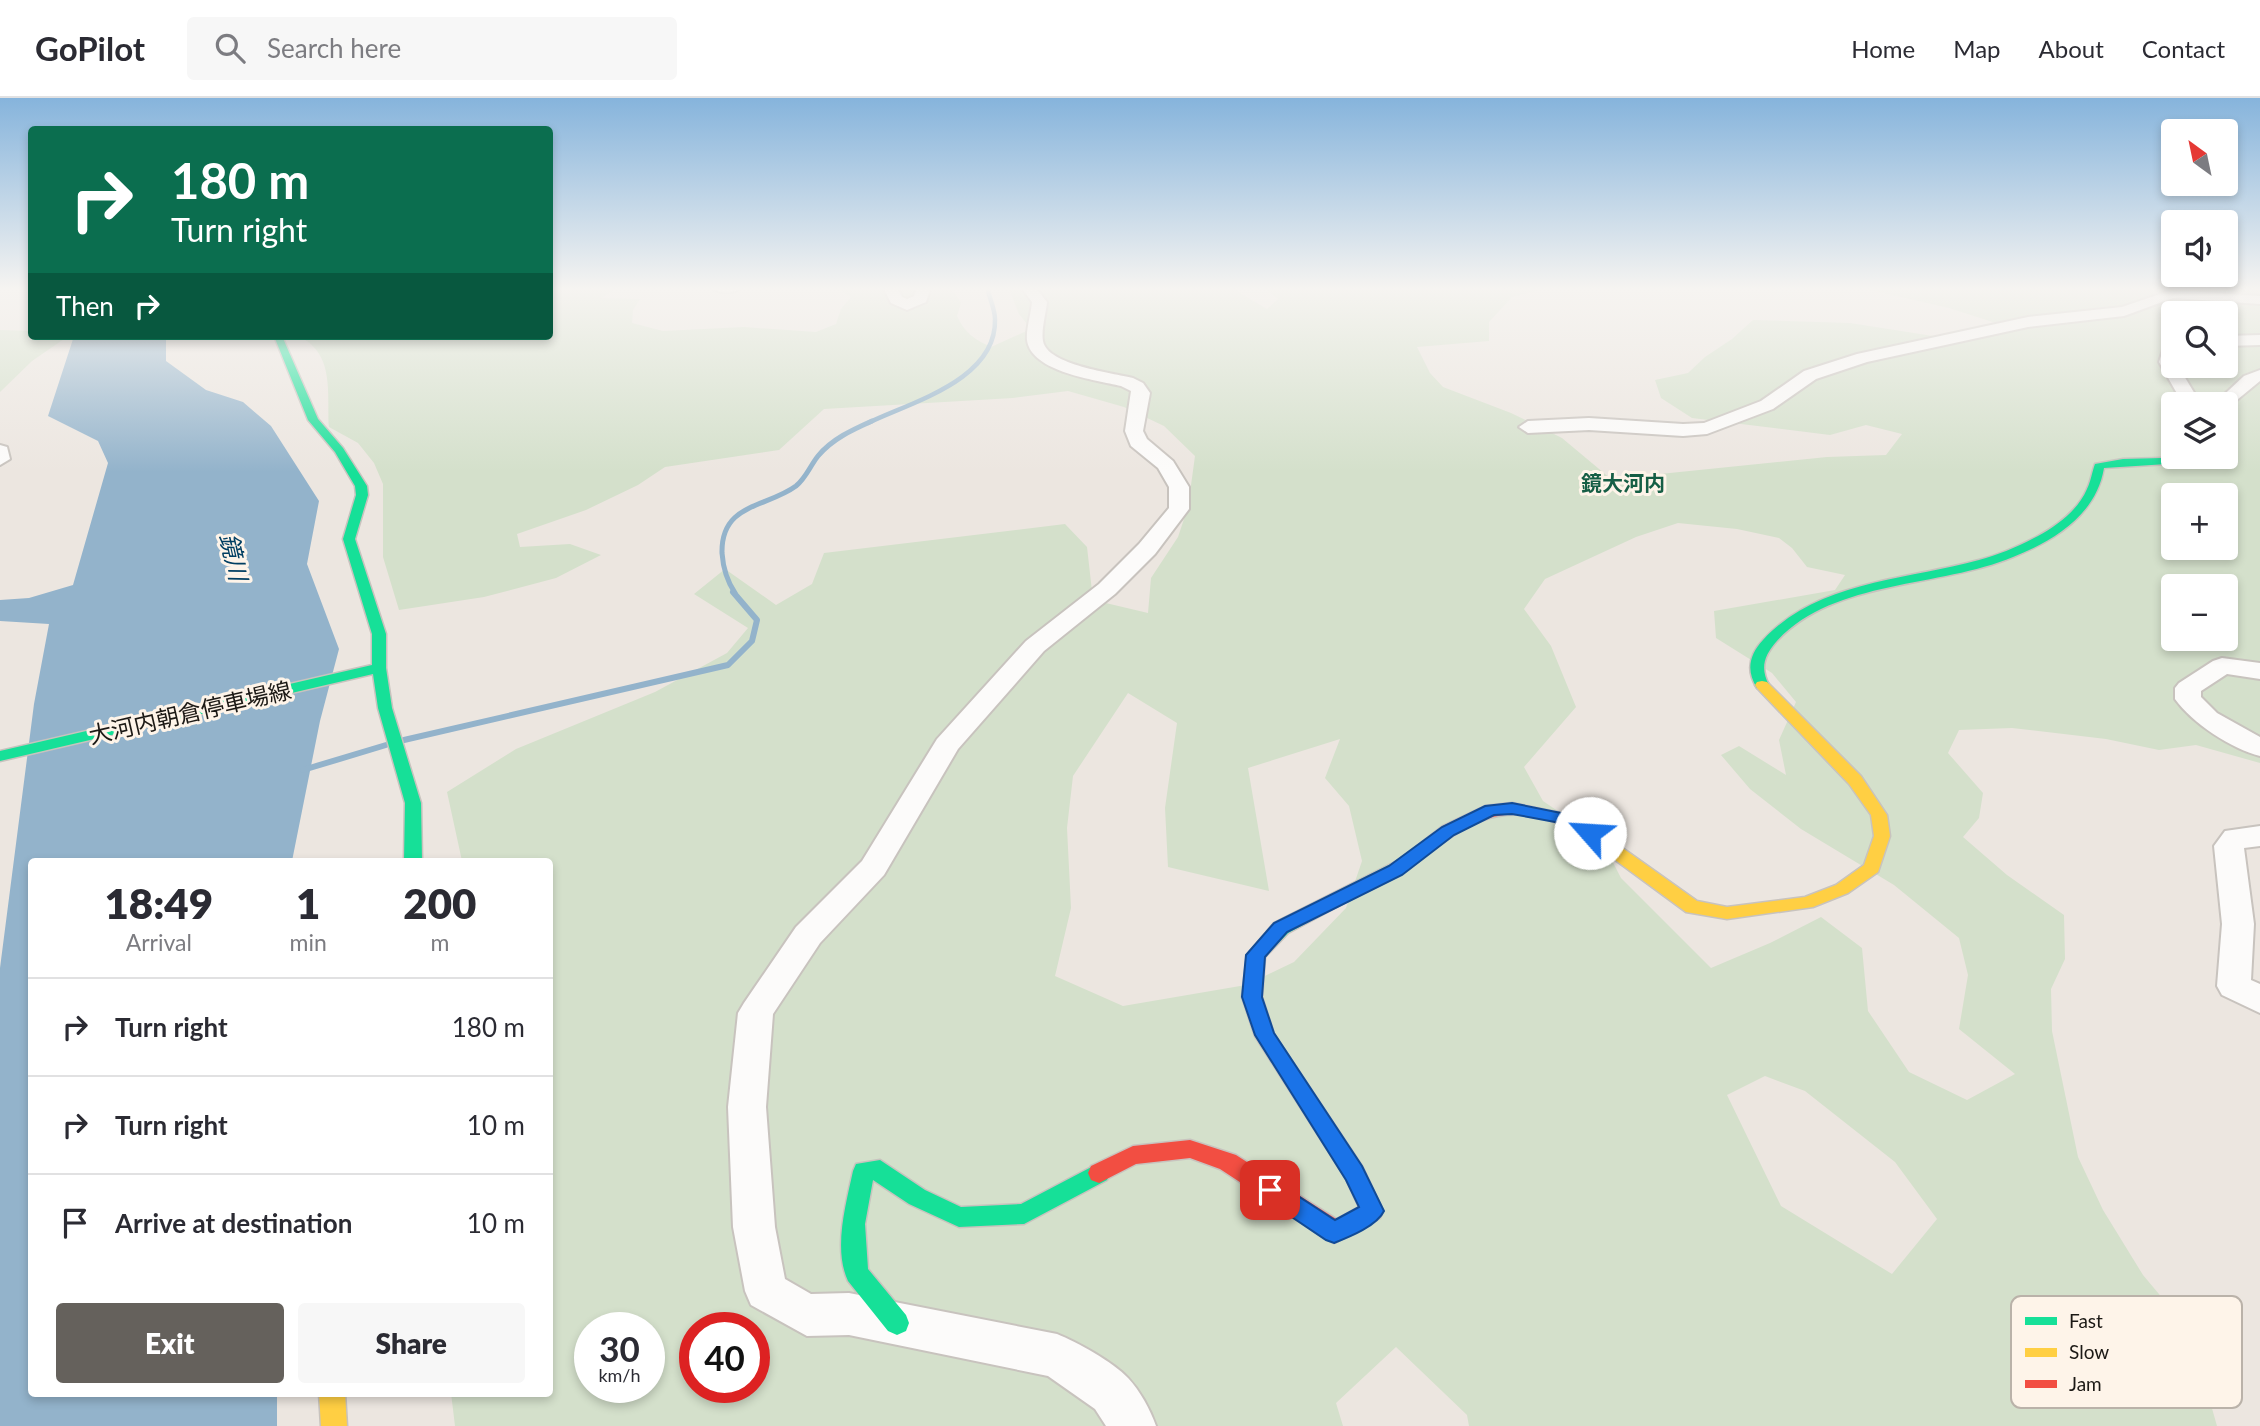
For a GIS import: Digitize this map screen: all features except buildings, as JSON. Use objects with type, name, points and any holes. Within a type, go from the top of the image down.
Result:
[{"type":"street","points":[[283,349],[313,420],[339,450],[361,486],[360,506],[349,539],[379,634],[379,668],[393,742],[413,803],[413,858]]},
{"type":"street","points":[[1039,349],[1041,354],[1061,366],[1127,382],[1137,387],[1141,393],[1134,431],[1138,442],[1166,465],[1179,487],[1179,509],[1147,550],[1107,589],[1034,646],[947,745],[873,868],[808,935],[756,1013],[747,1107],[754,1227],[766,1291],[807,1315],[849,1314],[1057,1356],[1111,1393],[1133,1426]]},
{"type":"street","points":[[1528,427],[1589,424],[1683,430],[1707,428],[1767,405],[1810,375],[1863,358],[1903,349]]},
{"type":"street","points":[[2238,393],[2243,385],[2260,374]]},
{"type":"street","points":[[0,451],[0,459]]},
{"type":"street","points":[[897,1323],[856,1273],[853,1224],[864,1171],[880,1170],[917,1198],[960,1217],[1024,1214],[1133,1155],[1190,1149],[1228,1162],[1334,1232],[1373,1211],[1354,1173],[1265,1035],[1252,997],[1256,955],[1280,928],[1396,870],[1448,831],[1491,810],[1512,808],[1560,818],[1590,833],[1692,907],[1727,913],[1807,903],[1842,890],[1872,868],[1882,836],[1879,815],[1855,780],[1768,694],[1756,676],[1756,659],[1772,635],[1787,621],[1849,594],[1982,564],[2021,549],[2063,527],[2082,510],[2097,485],[2099,466],[2113,461],[2161,460]]},
{"type":"street","points":[[2260,671],[2222,666],[2188,688],[2188,699],[2208,719],[2260,748]]},
{"type":"street","name":"大河内朝倉停車場線","points":[[5,755],[379,668]]},
{"type":"street","points":[[2260,836],[2236,838],[2229,846],[2238,925],[2234,986],[2260,1000]]},
{"type":"street","points":[[332,1397],[334,1426]]},
{"type":"green space","points":[[0,349],[49,349],[32,361],[0,392]]},
{"type":"green space","points":[[315,349],[1418,349],[1430,373],[1443,387],[1511,413],[1562,438],[1611,479],[1827,457],[1886,455],[1902,434],[1866,425],[1830,435],[1692,418],[1661,398],[1655,380],[1688,373],[1717,349],[2161,349],[2161,378],[2238,378],[2238,349],[2260,349],[2260,763],[2196,745],[2159,750],[2106,739],[2012,728],[1959,730],[1948,753],[1983,793],[1979,818],[1963,837],[2007,875],[2064,915],[2065,959],[2051,989],[2052,1031],[2078,1157],[2103,1210],[2143,1275],[2161,1296],[2011,1296],[2011,1408],[2212,1408],[2217,1426],[1469,1426],[1467,1415],[1396,1347],[1336,1403],[1343,1426],[455,1426],[451,1397],[553,1397],[553,858],[461,858],[447,792],[516,749],[655,692],[727,653],[748,628],[694,594],[725,569],[776,605],[812,584],[824,553],[1065,524],[1087,547],[1093,600],[1148,613],[1151,578],[1178,537],[1188,507],[1195,456],[1164,426],[1124,407],[1068,391],[1013,398],[824,409],[779,450],[665,467],[638,485],[586,510],[517,534],[520,547],[570,544],[601,555],[556,578],[484,597],[399,610],[383,557],[383,484],[374,463],[358,443],[329,427],[328,387],[324,363]],"holes":[[[1678,523],[1737,529],[1779,538],[1792,548],[1807,567],[1845,575],[1835,590],[1714,611],[1716,638],[1772,673],[1796,702],[1779,740],[1786,775],[1739,746],[1721,755],[1750,789],[1801,829],[1894,885],[1959,938],[1968,975],[1959,1029],[2015,1074],[1967,1100],[1909,1072],[1868,1011],[1862,948],[1821,917],[1770,943],[1711,968],[1621,878],[1602,841],[1543,801],[1524,767],[1576,707],[1551,646],[1524,609],[1545,579],[1636,537]],[[1128,693],[1177,723],[1165,808],[1168,867],[1269,891],[1248,768],[1340,739],[1325,778],[1349,806],[1362,861],[1346,908],[1294,962],[1246,985],[1123,1006],[1055,976],[1071,908],[1067,828],[1073,776]],[[1765,1076],[1805,1091],[1895,1162],[1937,1219],[1892,1274],[1781,1206],[1727,1095]]]},
{"type":"water","name":"鏡川","points":[[70,349],[166,349],[166,361],[206,390],[243,402],[271,426],[319,501],[307,564],[339,649],[320,721],[293,858],[28,858],[28,1397],[277,1397],[277,1426],[0,1426],[0,968],[34,704],[49,624],[0,621],[0,600],[29,598],[73,585],[108,463],[98,441],[48,416]]},
{"type":"waterway","points":[[868,423],[948,386],[967,373],[987,349]]},
{"type":"waterway","points":[[868,423],[872,421]]},
{"type":"waterway","points":[[735,593],[726,574],[722,553],[729,525],[747,509],[796,486],[818,456],[830,445],[868,423]]},
{"type":"waterway","points":[[404,740],[728,665],[752,641],[757,620],[733,592]]},
{"type":"waterway","points":[[303,770],[386,745]]},
{"type":"traffic: fast","points":[[283,349],[313,420],[339,450],[361,486],[362,495],[349,539],[379,634],[379,668],[385,708],[413,803],[413,858]]},
{"type":"traffic: fast","points":[[1762,685],[1756,670],[1764,647],[1782,627],[1806,612],[1865,590],[1958,570],[2007,555],[2043,538],[2073,517],[2093,490],[2099,466],[2123,462],[2161,461]]},
{"type":"traffic: fast","points":[[0,756],[379,668]]},
{"type":"traffic: fast","points":[[1336,1231],[1372,1211],[1354,1173],[1265,1036],[1252,997],[1256,955],[1281,928],[1403,864]]},
{"type":"traffic: fast","points":[[897,1323],[856,1273],[853,1224],[864,1171],[880,1170],[917,1197],[959,1217],[1024,1214],[1099,1173]]},
{"type":"traffic: slow","points":[[1594,836],[1692,907],[1727,913],[1807,903],[1842,889],[1872,868],[1882,836],[1879,815],[1855,780],[1762,685]]},
{"type":"traffic: slow","points":[[332,1397],[334,1426]]},
{"type":"traffic: jam","points":[[1403,864],[1449,830],[1491,810],[1512,808],[1560,818],[1594,836]]},
{"type":"traffic: jam","points":[[1099,1173],[1133,1155],[1190,1149],[1228,1162],[1336,1231]]},
{"type":"district","name":"鏡大河内","points":[[1623,484]]},
{"type":"route","points":[[1270,1190],[1334,1232],[1373,1211],[1354,1173],[1265,1035],[1252,997],[1256,955],[1268,941],[1280,928],[1396,870],[1448,831],[1491,810],[1512,808],[1560,818],[1590,833]]}]
